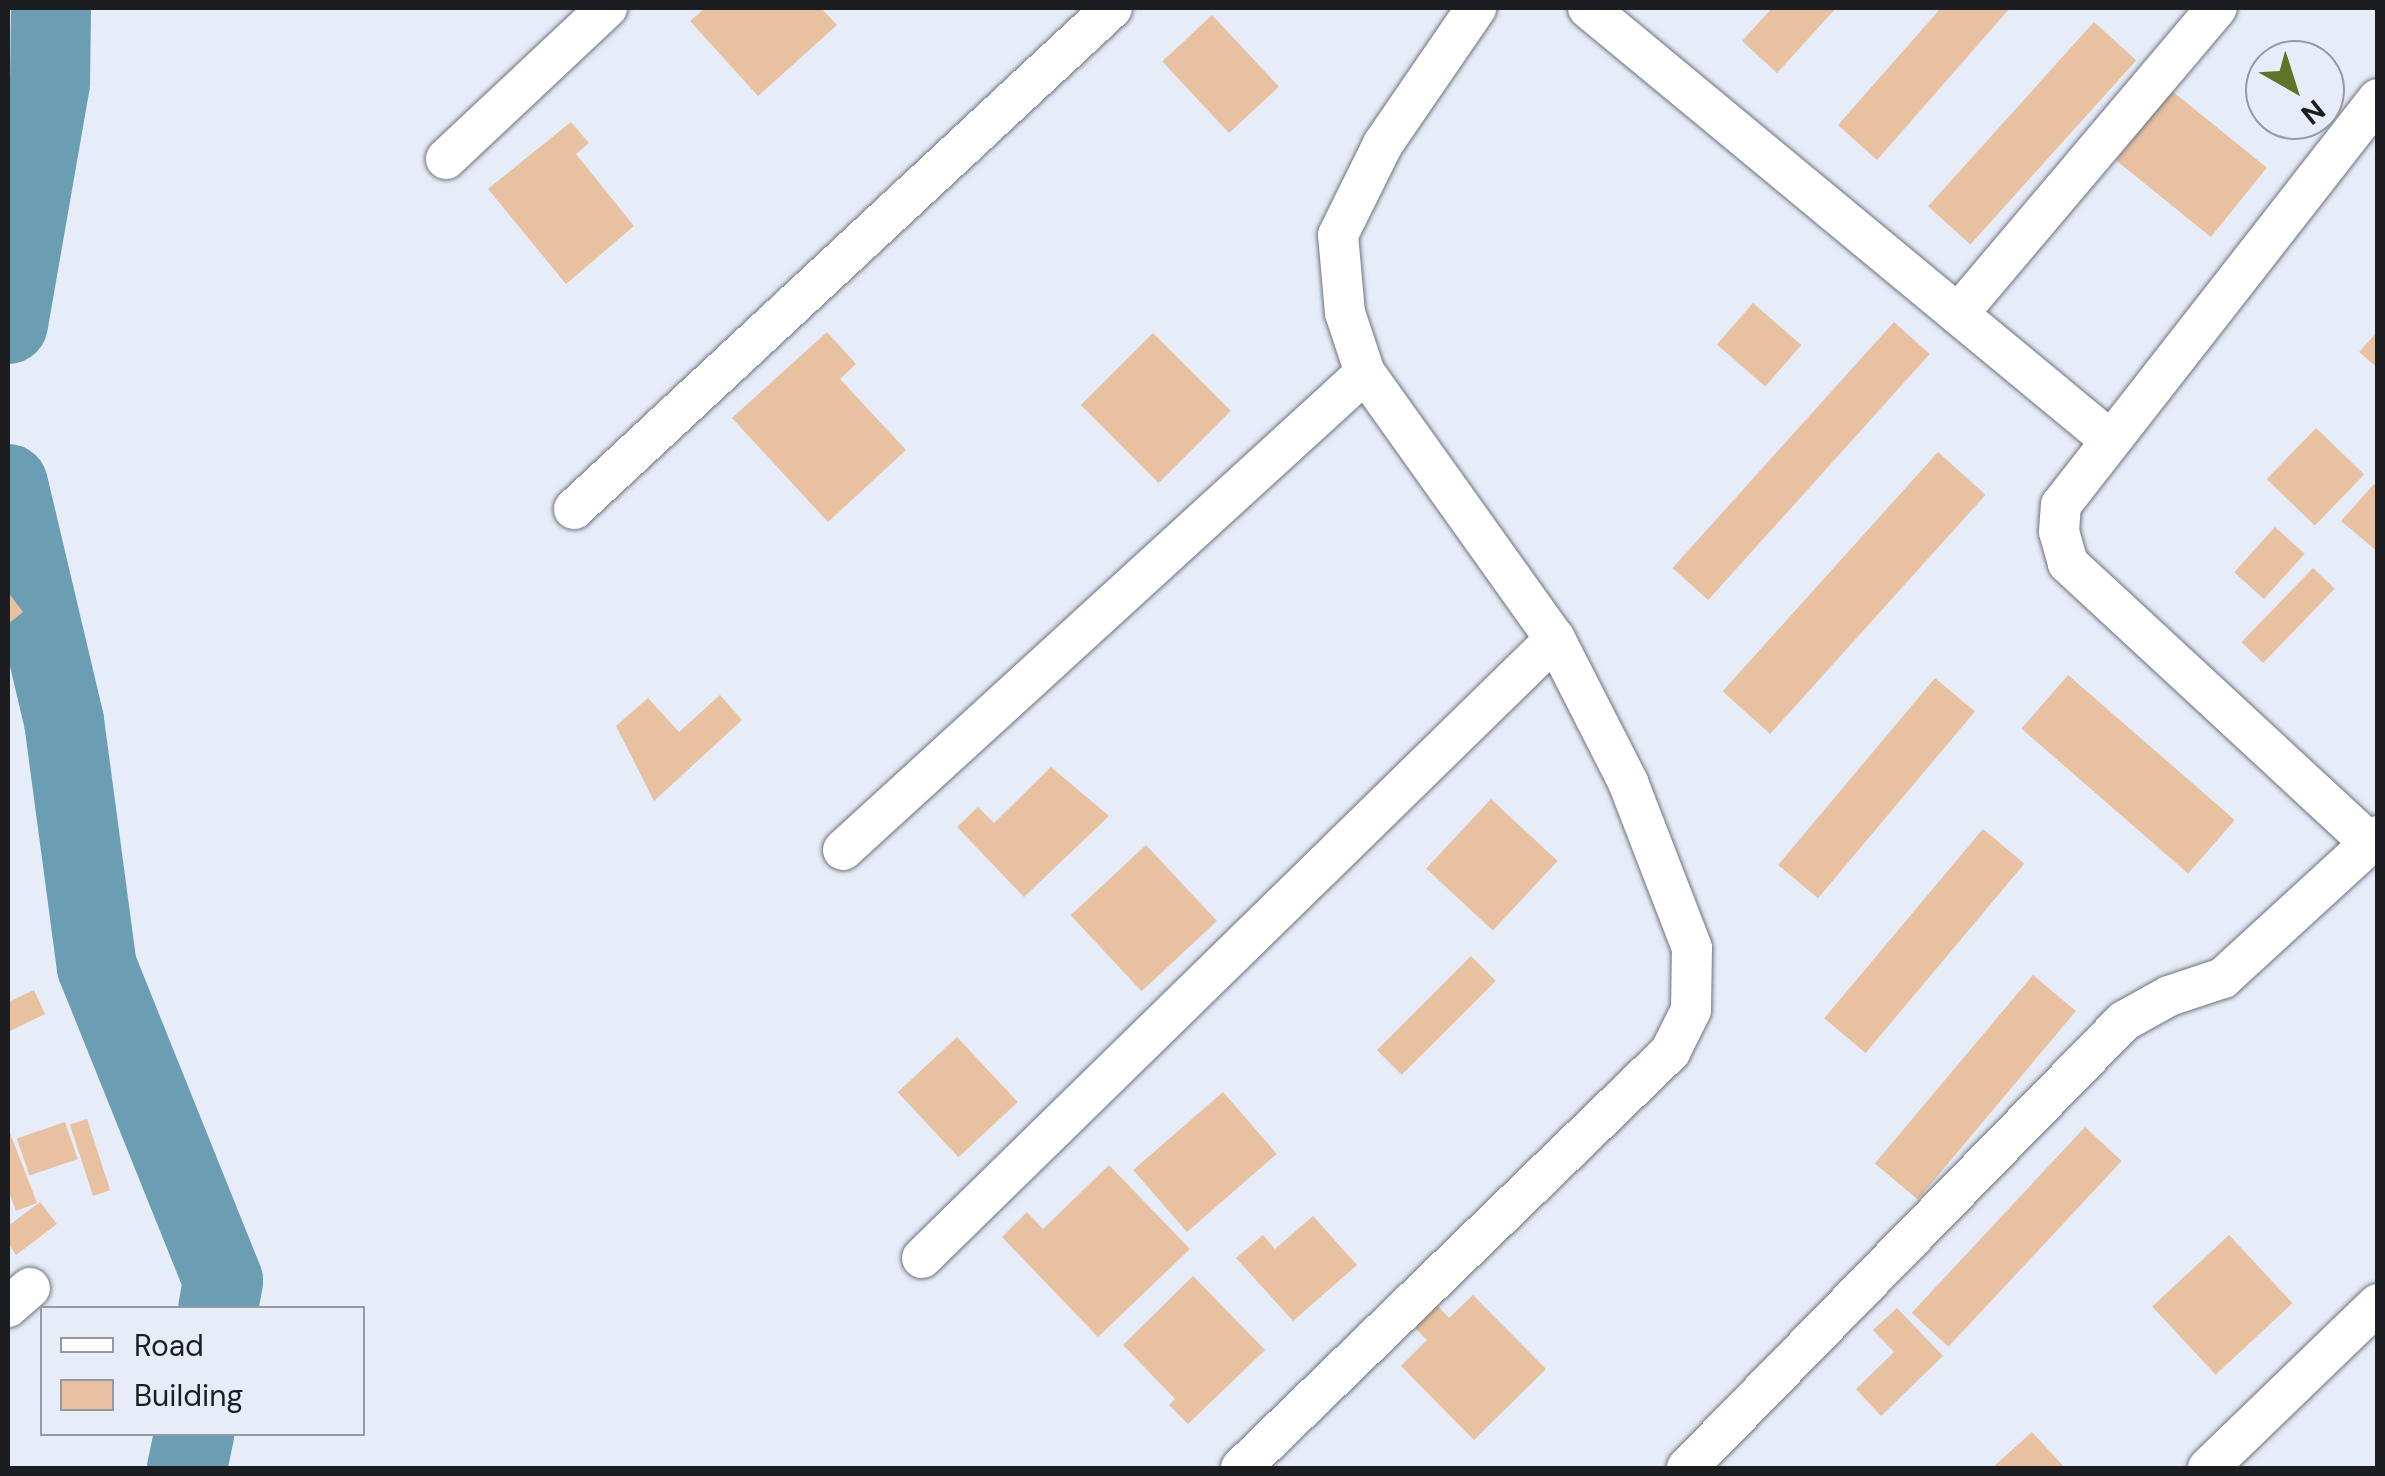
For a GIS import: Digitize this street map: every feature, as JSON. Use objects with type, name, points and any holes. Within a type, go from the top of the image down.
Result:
[{"type":"street","points":[[446,159],[607,8]]},
{"type":"street","points":[[574,509],[1112,8]]},
{"type":"street","points":[[1241,1468],[1670,1052],[1691,1010],[1692,948],[1628,782],[1555,639],[1365,373],[1345,313],[1338,235],[1384,144],[1476,8]]},
{"type":"street","points":[[1588,8],[2110,440]]},
{"type":"street","points":[[1958,314],[2217,8]]},
{"type":"street","points":[[1687,1468],[2124,1021],[2170,996],[2222,978],[2374,839],[2068,563],[2059,532],[2061,505],[2378,99]]},
{"type":"street","points":[[844,850],[1365,373]]},
{"type":"street","points":[[922,1258],[1555,639]]},
{"type":"street","points":[[2208,1468],[2378,1304]]},
{"type":"building","points":[[705,8],[821,8],[837,25],[758,96],[690,21]]},
{"type":"building","points":[[1772,8],[1836,8],[1777,73],[1742,41]]},
{"type":"building","points":[[1941,8],[2010,8],[1877,160],[1838,125]]},
{"type":"building","points":[[1212,15],[1279,87],[1229,133],[1162,61]]},
{"type":"building","points":[[2094,22],[2136,60],[1970,244],[1928,206]]},
{"type":"building","points":[[2172,91],[2267,168],[2211,237],[2116,160]]},
{"type":"building","points":[[571,122],[589,143],[576,154],[634,226],[566,284],[488,189]]},
{"type":"building","points":[[1753,303],[1801,345],[1765,386],[1717,345]]},
{"type":"building","points":[[1894,322],[1930,354],[1708,600],[1673,568]]},
{"type":"building","points":[[2378,331],[2378,368],[2359,352]]},
{"type":"building","points":[[827,332],[856,364],[840,379],[906,450],[828,522],[732,418]]},
{"type":"building","points":[[1153,333],[1231,411],[1159,483],[1081,405]]},
{"type":"building","points":[[2316,428],[2364,475],[2315,526],[2267,479]]},
{"type":"building","points":[[1938,452],[1986,495],[1770,734],[1723,691]]},
{"type":"building","points":[[2374,484],[2378,487],[2378,552],[2341,521]]},
{"type":"building","points":[[2275,527],[2305,554],[2264,599],[2234,572]]},
{"type":"building","points":[[2313,568],[2335,589],[2263,663],[2241,642]]},
{"type":"building","points":[[8,592],[23,612],[8,624]]},
{"type":"building","points":[[2068,675],[2235,820],[2188,874],[2021,729]]},
{"type":"building","points":[[1935,678],[1975,711],[1818,898],[1778,865]]},
{"type":"building","points":[[720,695],[742,720],[654,801],[616,726],[648,698],[679,732]]},
{"type":"building","points":[[1051,767],[1109,816],[1024,897],[957,827],[978,807],[994,823]]},
{"type":"building","points":[[1491,799],[1558,861],[1493,931],[1426,868]]},
{"type":"building","points":[[1983,829],[2024,864],[1866,1053],[1824,1018]]},
{"type":"building","points":[[1146,845],[1217,921],[1142,991],[1071,915]]},
{"type":"building","points":[[1471,956],[1496,981],[1402,1075],[1377,1050]]},
{"type":"building","points":[[2033,975],[2076,1011],[1918,1199],[1875,1163]]},
{"type":"building","points":[[34,990],[45,1014],[8,1032],[8,1002]]},
{"type":"building","points":[[957,1037],[1018,1102],[958,1157],[898,1092]]},
{"type":"building","points":[[1223,1092],[1277,1154],[1187,1232],[1133,1170]]},
{"type":"building","points":[[87,1119],[110,1190],[93,1196],[70,1125]]},
{"type":"building","points":[[65,1122],[78,1159],[29,1175],[17,1139]]},
{"type":"building","points":[[2085,1127],[2122,1161],[1948,1347],[1912,1313]]},
{"type":"building","points":[[8,1128],[37,1203],[16,1211],[8,1189]]},
{"type":"building","points":[[1109,1165],[1190,1249],[1098,1337],[1002,1237],[1027,1212],[1043,1229]]},
{"type":"building","points":[[40,1202],[57,1224],[16,1255],[8,1243],[8,1226]]},
{"type":"building","points":[[1313,1216],[1357,1265],[1293,1321],[1236,1258],[1263,1235],[1275,1249]]},
{"type":"building","points":[[2229,1235],[2292,1303],[2216,1375],[2152,1307]]},
{"type":"building","points":[[1193,1276],[1265,1350],[1188,1424],[1169,1405],[1175,1399],[1123,1345]]},
{"type":"building","points":[[1473,1295],[1546,1369],[1474,1440],[1401,1366],[1427,1340],[1415,1328],[1438,1306],[1449,1318]]},
{"type":"building","points":[[1897,1308],[1943,1356],[1881,1416],[1856,1389],[1894,1352],[1873,1330]]},
{"type":"building","points":[[2032,1432],[2065,1468],[1992,1468]]},
{"type":"waterway","points":[[8,324],[50,83],[51,8]]},
{"type":"waterway","points":[[8,484],[64,721],[97,967],[223,1281],[218,1306]]},
{"type":"waterway","points":[[187,1468],[194,1436]]}]
